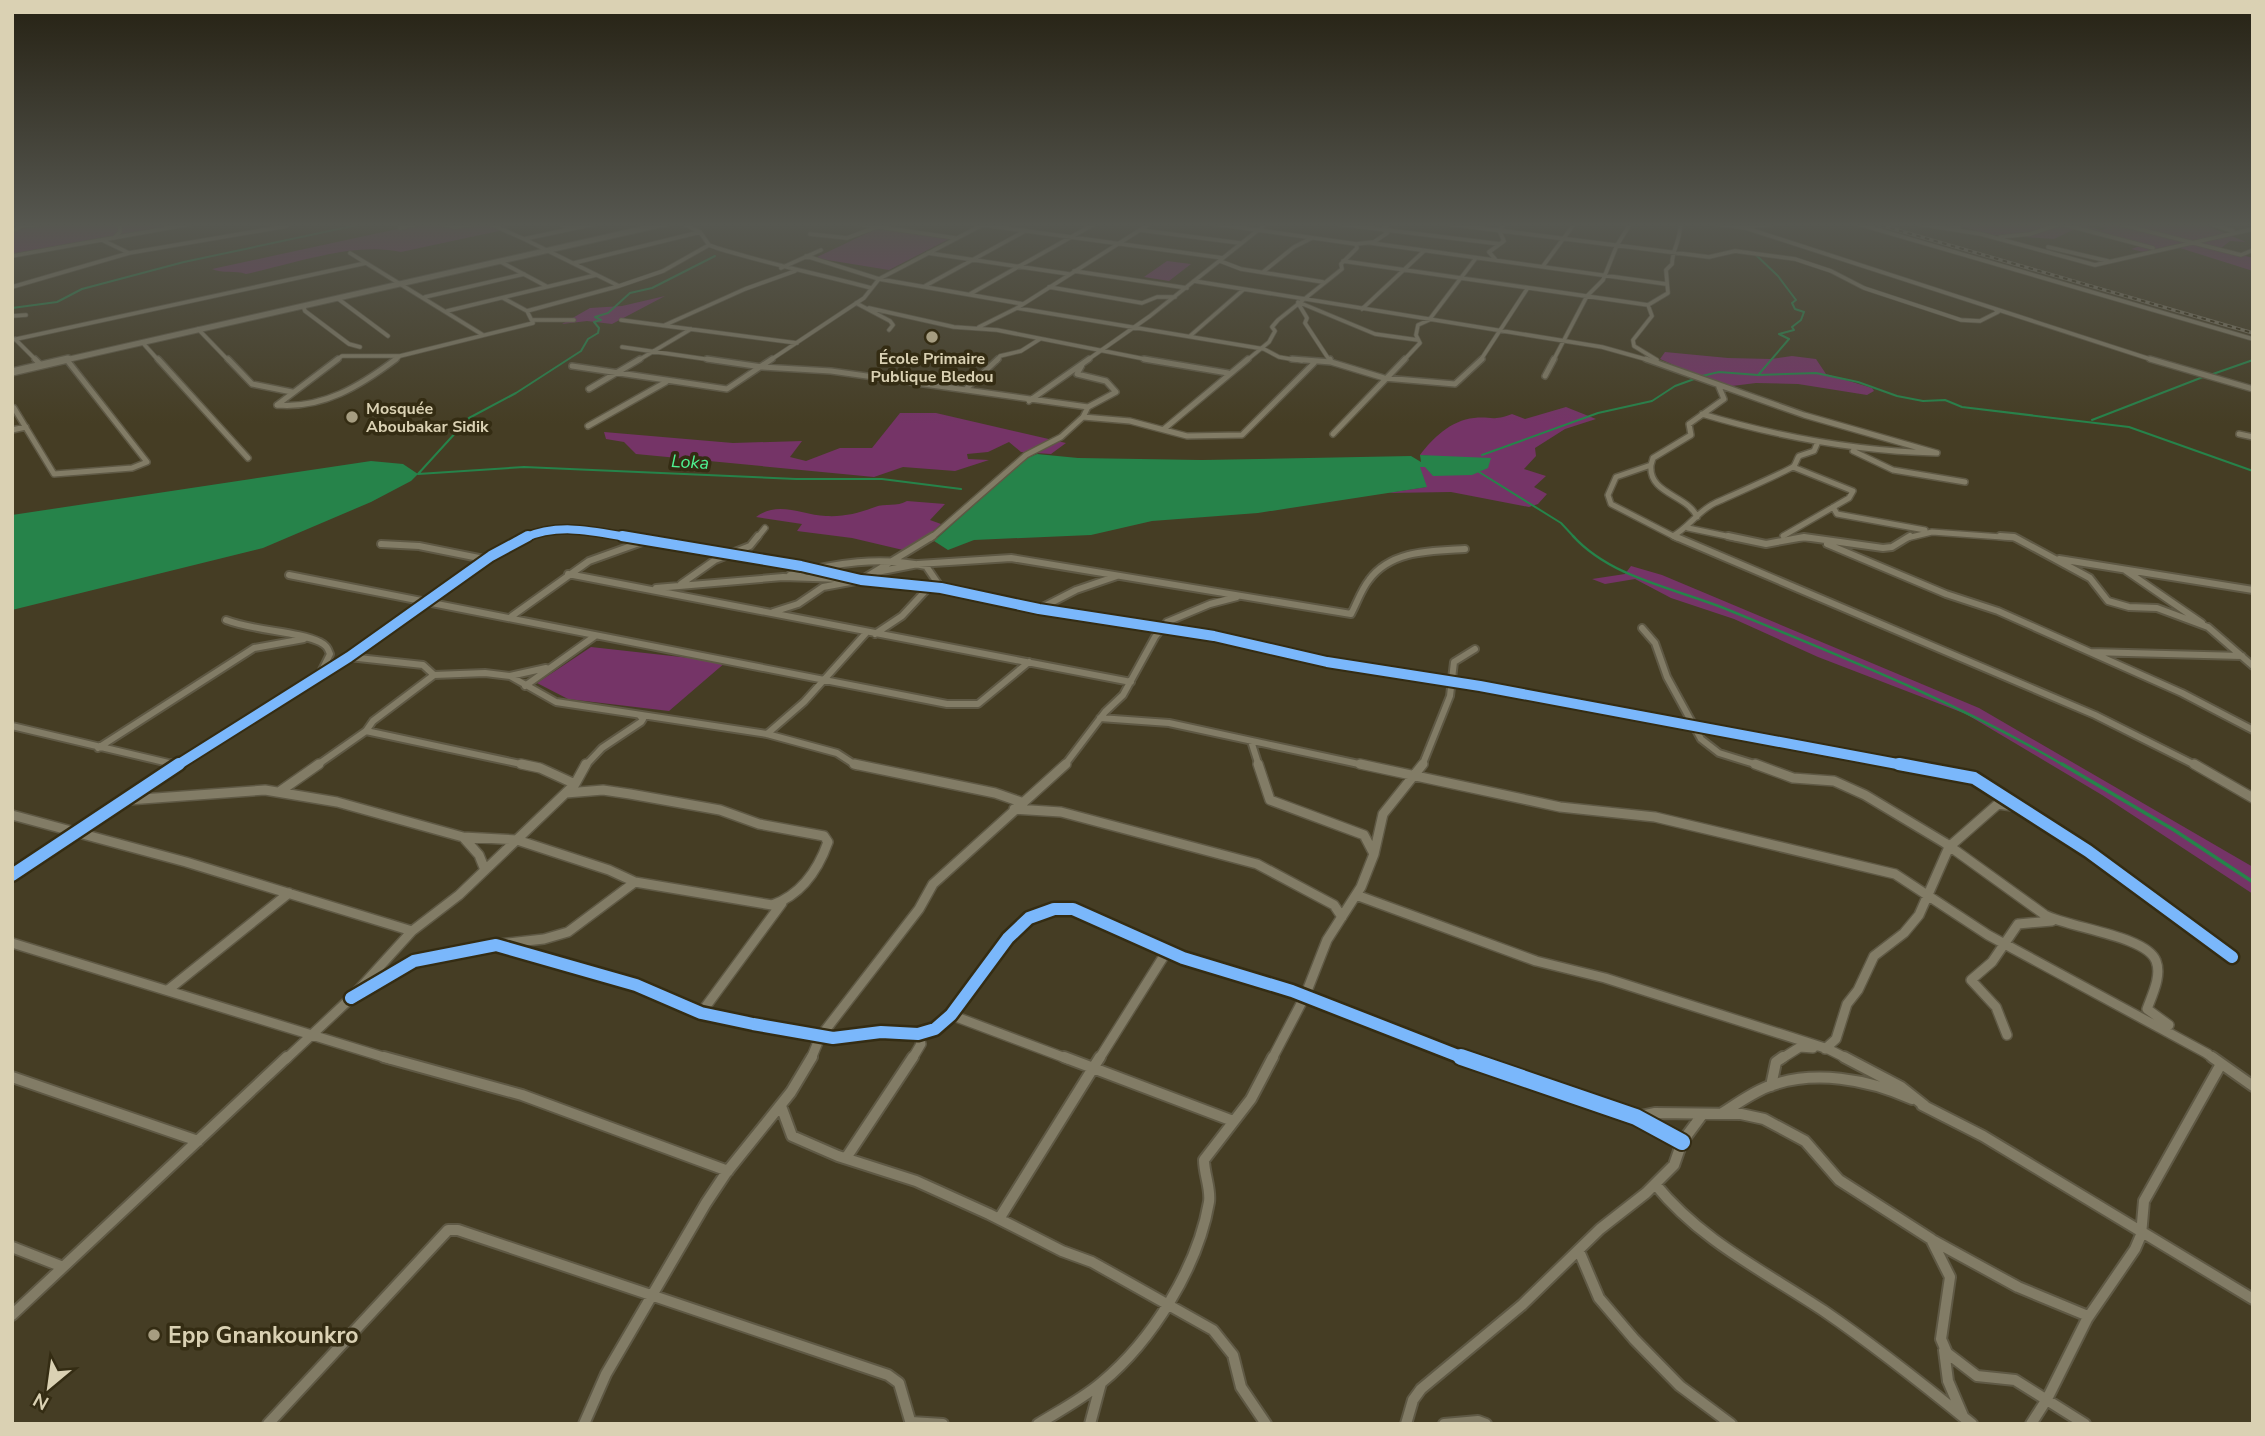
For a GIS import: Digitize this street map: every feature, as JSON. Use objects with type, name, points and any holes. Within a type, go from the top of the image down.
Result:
[{"type":"street","points":[[14,339],[238,290]]},
{"type":"street","points":[[12,372],[372,290]]},
{"type":"street","points":[[414,290],[483,335]]},
{"type":"street","points":[[425,297],[455,290]]},
{"type":"street","points":[[447,311],[532,290]]},
{"type":"street","points":[[527,311],[604,290]]},
{"type":"street","points":[[665,326],[743,290]]},
{"type":"street","points":[[572,366],[727,389],[856,303],[869,290]]},
{"type":"street","points":[[947,290],[1023,304]]},
{"type":"street","points":[[970,294],[978,290]]},
{"type":"street","points":[[978,327],[1017,308],[1044,290]]},
{"type":"street","points":[[1067,290],[1142,303],[1157,297],[1175,297]]},
{"type":"street","points":[[1029,401],[1184,290]]},
{"type":"street","points":[[1242,290],[1593,345],[1663,363]]},
{"type":"street","points":[[1189,337],[1242,290]]},
{"type":"street","points":[[1164,429],[1275,336],[1272,327],[1313,290]]},
{"type":"street","points":[[1362,309],[1383,290]]},
{"type":"street","points":[[1333,434],[1354,416],[1384,378],[1420,343],[1418,325],[1429,320],[1451,290]]},
{"type":"street","points":[[1017,308],[1260,348],[1279,357],[1314,363],[1331,362],[1384,378],[1455,384],[1486,355],[1526,290]]},
{"type":"street","points":[[1536,290],[1648,305],[1668,293],[1667,290]]},
{"type":"street","points":[[1545,376],[1592,290]]},
{"type":"street","points":[[1870,290],[1961,320],[1980,321],[1998,312],[1995,309]]},
{"type":"street","points":[[1936,290],[2253,389]]},
{"type":"street","points":[[2085,290],[2253,339]]},
{"type":"street","points":[[337,298],[388,336]]},
{"type":"street","points":[[503,298],[527,311],[533,320]]},
{"type":"street","points":[[1300,301],[1375,334],[1418,340]]},
{"type":"street","points":[[1300,301],[1307,318],[1304,323],[1331,362]]},
{"type":"street","points":[[856,303],[954,327],[978,327],[1228,373]]},
{"type":"street","points":[[1648,305],[1652,316],[1633,340],[1634,346],[1663,363],[1719,387],[1804,415],[1922,446],[1937,453],[1849,449],[1817,444],[1702,414]]},
{"type":"street","points":[[303,306],[304,311],[349,344],[360,347]]},
{"type":"street","points":[[869,308],[890,321],[893,325],[889,330]]},
{"type":"street","points":[[12,316],[26,315]]},
{"type":"street","points":[[533,320],[574,320]]},
{"type":"street","points":[[400,356],[358,387],[311,405],[276,403],[342,356],[400,356],[529,325],[533,320]]},
{"type":"street","points":[[621,320],[798,343]]},
{"type":"street","points":[[198,329],[252,384],[292,392]]},
{"type":"street","points":[[589,388],[692,329]]},
{"type":"street","points":[[14,339],[41,365]]},
{"type":"street","points":[[966,389],[993,366],[1000,356],[1021,351],[1040,339]]},
{"type":"street","points":[[142,342],[248,458]]},
{"type":"street","points":[[622,347],[762,367],[831,371],[966,389],[1087,408],[1099,417]]},
{"type":"street","points":[[14,408],[54,474],[132,468],[147,462],[67,360]]},
{"type":"street","points":[[1083,417],[1099,417],[1193,437],[1242,435],[1314,363]]},
{"type":"street","points":[[769,613],[798,604],[823,587],[861,580],[877,572],[941,532],[1026,455],[1061,438],[1083,417],[1087,408],[1116,390],[1107,381],[1077,374],[1082,365]]},
{"type":"street","points":[[588,426],[666,381]]},
{"type":"street","points":[[1697,517],[1694,510],[1657,485],[1650,474],[1651,465],[1653,458],[1690,435],[1689,424],[1724,399],[1719,387]]},
{"type":"street","points":[[12,430],[26,427]]},
{"type":"street","points":[[2239,433],[2253,437]]},
{"type":"street","points":[[1673,536],[1688,528],[1715,503],[1730,499],[1747,485],[1793,467],[1799,456],[1814,451],[1817,444]]},
{"type":"street","points":[[1849,449],[1876,467],[1965,482]]},
{"type":"street","points":[[1651,465],[1616,477],[1608,500],[1634,518],[1673,536],[1876,624],[1930,643],[2022,687],[2095,715],[2208,771],[2253,799]]},
{"type":"street","points":[[1778,540],[1849,498],[1853,492],[1849,487],[1793,467]]},
{"type":"street","points":[[1833,507],[1837,514],[1852,518],[1932,531],[2014,537],[2090,578],[2108,601],[2129,607],[2157,608],[2208,627]]},
{"type":"street","points":[[1800,526],[1804,537]]},
{"type":"street","points":[[12,876],[177,765],[349,657],[373,637],[429,602],[485,559],[544,529],[581,528],[725,555],[813,568],[861,580]]},
{"type":"street","points":[[681,584],[725,555],[738,554],[750,546],[765,528]]},
{"type":"street","points":[[1688,528],[1766,544],[1804,537],[1883,548],[1892,547],[1912,535],[1932,531]]},
{"type":"street","points":[[512,616],[598,555],[621,535]]},
{"type":"street","points":[[1804,537],[1874,561],[1946,594],[1997,611],[2084,652],[2182,693],[2253,730]]},
{"type":"street","points":[[598,555],[621,545],[650,541]]},
{"type":"street","points":[[381,544],[419,546],[485,559]]},
{"type":"street","points":[[877,572],[918,564],[1000,557],[1351,614],[1368,582],[1388,562],[1415,553],[1465,549]]},
{"type":"street","points":[[2051,557],[2253,590]]},
{"type":"street","points":[[783,577],[855,560],[895,559],[929,569],[941,589]]},
{"type":"street","points":[[2124,569],[2208,627],[2243,656],[2245,662],[2253,666]]},
{"type":"street","points":[[568,574],[653,589],[730,608],[769,613],[1131,682]]},
{"type":"street","points":[[289,575],[512,616],[595,636],[966,706],[978,704],[1030,662]]},
{"type":"street","points":[[1039,609],[1076,590],[1118,576]]},
{"type":"street","points":[[653,589],[681,584],[783,577],[861,580],[929,587],[1039,609],[1214,636],[1327,662],[1691,725],[1974,778],[2166,906],[2232,957]]},
{"type":"street","points":[[767,734],[870,633],[902,616],[929,587]]},
{"type":"street","points":[[584,1424],[611,1363],[654,1295],[699,1212],[727,1171],[781,1106],[811,1061],[820,1037],[919,909],[933,884],[951,866],[984,841],[1017,806],[1073,758],[1100,719],[1117,703],[1162,628],[1176,616],[1237,597]]},
{"type":"street","points":[[226,620],[272,633],[317,640],[327,646],[330,654],[319,676]]},
{"type":"street","points":[[1642,628],[1654,640],[1665,673],[1682,699],[1691,725],[1709,747],[1725,756],[1796,779],[1838,782],[1875,800],[1950,847],[2053,921]]},
{"type":"street","points":[[98,748],[254,648],[272,633]]},
{"type":"street","points":[[525,686],[595,636]]},
{"type":"street","points":[[254,648],[304,639]]},
{"type":"street","points":[[1038,1424],[1101,1383],[1168,1304],[1185,1277],[1210,1199],[1204,1174],[1205,1160],[1251,1099],[1305,996],[1327,940],[1356,895],[1374,854],[1384,814],[1417,774],[1430,752],[1439,720],[1450,696],[1450,682],[1455,674],[1457,658],[1475,649]]},
{"type":"street","points":[[2084,652],[2243,656]]},
{"type":"street","points":[[349,657],[423,665],[434,675]]},
{"type":"street","points":[[279,792],[366,731],[373,721],[434,675],[485,673],[510,676],[541,671],[559,662]]},
{"type":"street","points":[[510,676],[556,702],[767,734],[837,753],[859,767],[995,793],[1017,806],[1061,812],[1257,864],[1334,905],[1342,917]]},
{"type":"street","points":[[12,1315],[351,998],[412,931],[485,870],[566,793],[575,784],[580,768],[601,749],[641,722],[643,719],[639,715]]},
{"type":"street","points":[[1100,719],[1169,723],[1417,774],[1560,807],[1655,817],[1895,874],[1928,894],[1955,916],[2150,1019],[2208,1054]]},
{"type":"street","points":[[12,726],[177,765]]},
{"type":"street","points":[[366,731],[540,768],[575,784]]},
{"type":"street","points":[[1251,741],[1269,800],[1364,835],[1374,854]]},
{"type":"street","points":[[124,801],[215,791],[279,792],[337,802],[463,837],[517,840],[540,850],[609,870],[635,882],[763,904],[782,902],[792,897],[822,858],[828,838],[759,824],[720,810],[630,794],[588,790],[566,793]]},
{"type":"street","points":[[1828,1049],[1836,1040],[1847,1004],[1858,990],[1874,957],[1919,915],[1950,847],[1998,804],[2021,807]]},
{"type":"street","points":[[12,815],[74,834],[186,862],[412,931]]},
{"type":"street","points":[[463,837],[479,855],[485,870]]},
{"type":"street","points":[[351,998],[414,961],[544,939],[568,932],[635,882]]},
{"type":"street","points":[[168,990],[289,893]]},
{"type":"street","points":[[1356,895],[1536,961],[1605,978],[1828,1049],[1901,1087],[1925,1106]]},
{"type":"street","points":[[701,1013],[782,902]]},
{"type":"street","points":[[496,945],[636,985],[701,1013],[820,1037],[881,1032],[918,1034],[934,1029],[951,1015],[1008,938],[1029,918],[1054,909],[1073,909],[1167,951],[1305,996],[1463,1058],[1636,1117],[1668,1132],[1682,1142]]},
{"type":"street","points":[[2007,1035],[1996,1007],[1971,980],[1991,964],[2016,923],[2053,921],[2112,934],[2153,954],[2159,966],[2160,981],[2147,1009],[2253,1086]]},
{"type":"street","points":[[12,943],[428,1070],[522,1095],[727,1171]]},
{"type":"street","points":[[999,1219],[1167,951]]},
{"type":"street","points":[[951,1015],[1233,1121]]},
{"type":"street","points":[[846,1158],[915,1055],[920,1044],[918,1034]]},
{"type":"street","points":[[1771,1086],[1776,1062],[1800,1047],[1828,1049]]},
{"type":"street","points":[[2031,1424],[2050,1401],[2064,1362],[2088,1316],[2125,1266],[2142,1234],[2139,1218],[2144,1201],[2221,1064]]},
{"type":"street","points":[[12,1077],[198,1141]]},
{"type":"street","points":[[1724,1112],[1771,1086],[1811,1079],[1848,1079],[1904,1095],[1983,1136],[2253,1299]]},
{"type":"street","points":[[781,1106],[792,1136],[846,1158],[916,1181],[999,1219],[1062,1251],[1091,1262],[1213,1331],[1233,1355],[1241,1387],[1266,1424]]},
{"type":"street","points":[[1636,1117],[1655,1113],[1702,1115],[1724,1112],[1764,1119],[1805,1141],[1839,1180],[1931,1239],[2018,1287],[2088,1316]]},
{"type":"street","points":[[1406,1424],[1413,1400],[1421,1389],[1504,1321],[1600,1229],[1674,1165],[1682,1142],[1702,1115]]},
{"type":"street","points":[[1655,1184],[1675,1213],[1726,1250],[1806,1299],[1898,1363],[1968,1420]]},
{"type":"street","points":[[268,1424],[448,1230],[470,1232],[888,1375],[899,1383],[911,1423],[943,1424]]},
{"type":"street","points":[[1931,1239],[1950,1277],[1943,1343],[1948,1381],[1968,1420]]},
{"type":"street","points":[[12,1247],[63,1267]]},
{"type":"street","points":[[1579,1251],[1599,1298],[1634,1339],[1680,1386],[1731,1424]]},
{"type":"street","points":[[1943,1343],[1947,1353],[1968,1371],[1989,1378],[2000,1376],[2015,1380],[2085,1424]]},
{"type":"street","points":[[1090,1424],[1101,1383]]},
{"type":"street","points":[[1444,1424],[1478,1421],[1486,1424]]},
{"type":"shaded area","points":[[665,296],[612,324],[587,321],[562,324],[590,308],[622,306]]},
{"type":"shaded area","points":[[1665,352],[1728,358],[1771,359],[1792,356],[1816,359],[1826,374],[1872,388],[1874,391],[1867,395],[1798,384],[1756,383],[1724,387],[1660,359]]},
{"type":"shaded area","points":[[1566,407],[1596,419],[1565,429],[1535,448],[1536,456],[1524,469],[1546,476],[1534,487],[1547,494],[1538,504],[1529,507],[1451,492],[1387,493],[1426,487],[1419,467],[1462,459],[1420,455],[1443,431],[1466,420],[1512,414],[1525,419]]},
{"type":"shaded area","points":[[900,413],[936,413],[1066,443],[1051,454],[1021,452],[1009,442],[988,452],[967,454],[968,459],[989,460],[955,471],[903,467],[874,477],[636,454],[624,442],[606,439],[604,432],[733,443],[802,441],[790,457],[806,461],[840,448],[872,448]]},
{"type":"shaded area","points":[[1037,454],[1078,458],[1202,460],[1411,456],[1421,462],[1420,455],[1491,458],[1488,468],[1472,475],[1433,476],[1425,467],[1420,467],[1427,487],[1258,513],[1152,521],[1091,535],[974,540],[948,550],[934,541],[1025,459]]},
{"type":"shaded area","points":[[371,461],[403,464],[418,474],[411,481],[371,502],[263,548],[12,610],[12,515]]},
{"type":"shaded area","points":[[907,501],[945,504],[930,520],[941,524],[928,536],[903,550],[852,538],[797,531],[802,524],[756,517],[764,512],[781,509],[839,516]]},
{"type":"shaded area","points":[[1631,566],[1662,575],[1979,708],[2253,867],[2253,894],[2102,795],[1966,714],[1818,657],[1734,619],[1671,598],[1635,579],[1605,584],[1592,579],[1625,574]]},
{"type":"shaded area","points":[[591,647],[726,662],[669,711],[568,699],[537,683]]},
{"type":"waterway","points":[[12,308],[57,302],[80,290]]},
{"type":"waterway","name":"Loka","points":[[643,290],[630,293],[608,313],[595,317],[601,320],[594,322],[599,328],[598,333],[588,339],[581,351],[516,393],[469,418],[418,474],[524,467],[796,479],[882,479],[961,489]]},
{"type":"waterway","points":[[1759,374],[1789,339],[1779,334],[1794,330],[1792,327],[1801,320],[1804,312],[1795,309],[1792,303],[1796,300],[1789,290]]},
{"type":"waterway","points":[[2210,375],[2253,360]]},
{"type":"waterway","points":[[1702,376],[1719,372],[1758,375],[1816,373],[1923,401],[1945,400],[1962,407],[2129,427],[2253,471]]},
{"type":"waterway","points":[[2092,420],[2203,377]]},
{"type":"waterway","points":[[1482,455],[1598,413],[1652,401],[1675,386],[1697,378]]},
{"type":"waterway","points":[[1479,472],[1561,523],[1574,537]]},
{"type":"waterway","points":[[1574,537],[1589,551],[1626,573],[1711,603],[1901,682],[1984,722],[2065,766]]},
{"type":"waterway","points":[[2062,764],[2174,830],[2253,882]]},
{"type":"railway","points":[[2105,290],[2253,333]]},
{"type":"cycle path","points":[[12,875],[177,765],[349,657],[491,556],[529,536],[550,530],[573,528],[801,566],[861,580],[941,588],[1039,609],[1214,636],[1327,662],[1480,686],[1974,778],[2088,851],[2232,957]]},
{"type":"cycle path","points":[[351,998],[414,961],[496,945],[636,985],[701,1013],[753,1024],[833,1038],[881,1032],[918,1034],[935,1029],[951,1015],[1008,938],[1029,918],[1054,909],[1073,909],[1183,958],[1292,991],[1463,1058],[1636,1117],[1668,1132],[1682,1142]]},
{"type":"place","name":"École Primaire Publique Bledou","points":[[932,337]]},
{"type":"place","name":"Mosquée Aboubakar Sidik","points":[[352,417]]},
{"type":"place","name":"Epp Gnankounkro","points":[[154,1335]]}]
